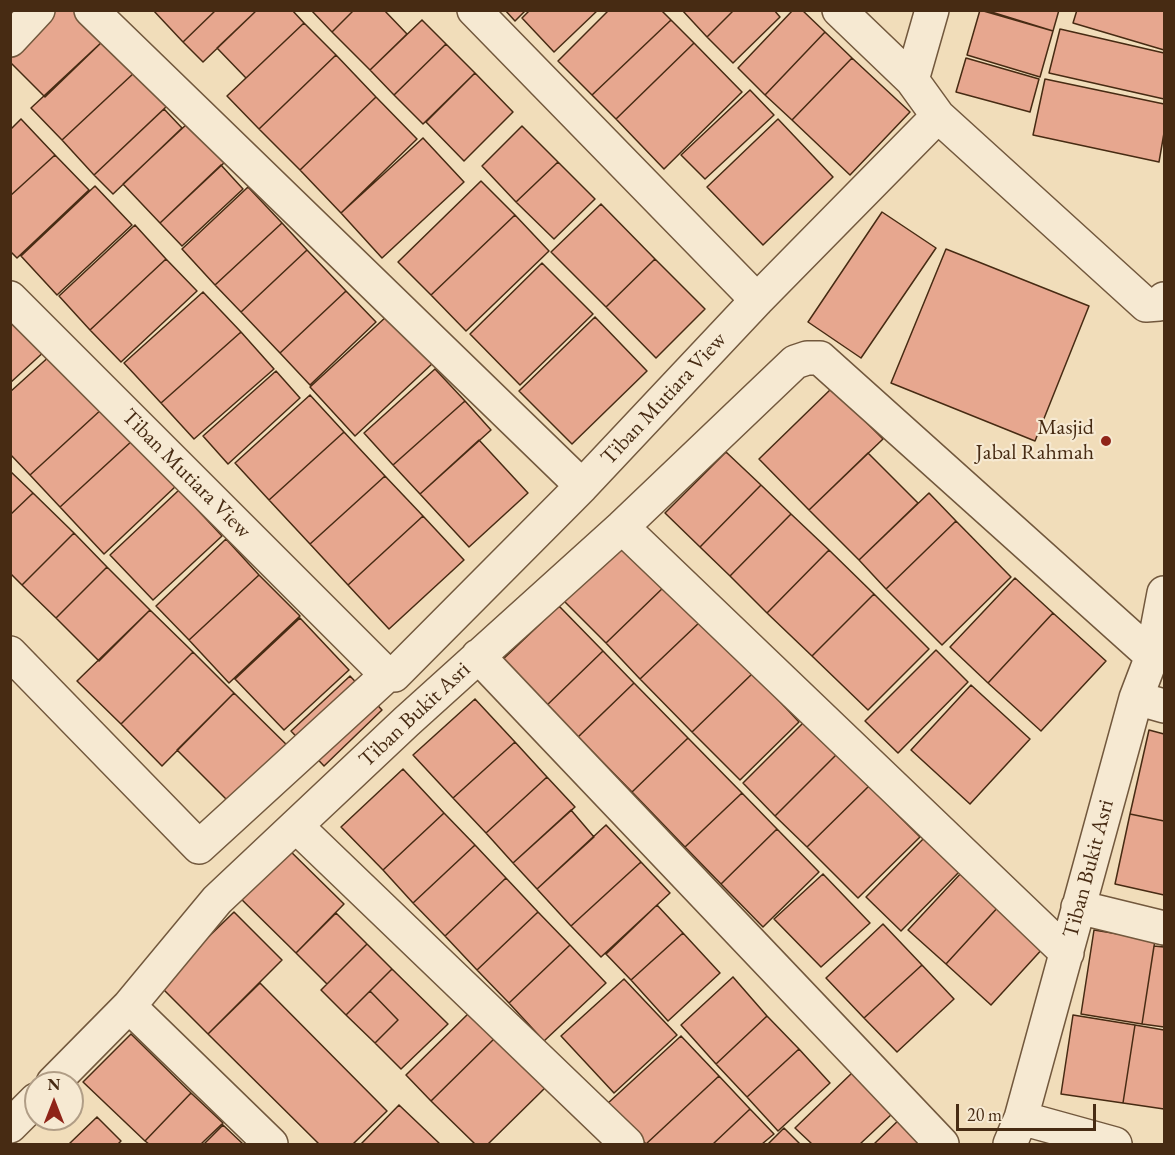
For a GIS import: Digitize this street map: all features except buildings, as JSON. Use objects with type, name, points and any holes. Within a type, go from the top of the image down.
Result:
[{"type":"street","points":[[10,40],[38,10]]},
{"type":"street","points":[[91,10],[582,486]]},
{"type":"street","points":[[474,10],[757,300]]},
{"type":"street","points":[[839,10],[912,80],[938,116],[1146,305],[1160,304],[1164,299]]},
{"type":"street","points":[[912,80],[932,10]]},
{"type":"street","name":"Tiban Mutiara View","points":[[10,653],[199,847],[387,675],[394,675],[582,486],[757,300],[938,116]]},
{"type":"street","name":"Tiban Mutiara View","points":[[10,298],[387,675]]},
{"type":"street","name":"Tiban Bukit Asri","points":[[65,1071],[129,1006],[217,900],[478,656],[622,527],[795,362],[807,358],[820,358],[1152,656]]},
{"type":"street","points":[[622,527],[1067,953]]},
{"type":"street","name":"Tiban Bukit Asri","points":[[1016,1131],[1078,907],[1150,702],[1152,656],[1164,593]]},
{"type":"street","points":[[478,656],[942,1144]]},
{"type":"street","points":[[296,826],[627,1144]]},
{"type":"street","points":[[1078,907],[1164,928]]},
{"type":"street","points":[[129,1006],[271,1144]]},
{"type":"street","points":[[10,1126],[24,1112]]},
{"type":"street","points":[[1016,1131],[1115,1144]]},
{"type":"place","name":"Masjid Jabal Rahmah","points":[[1106,441]]}]
